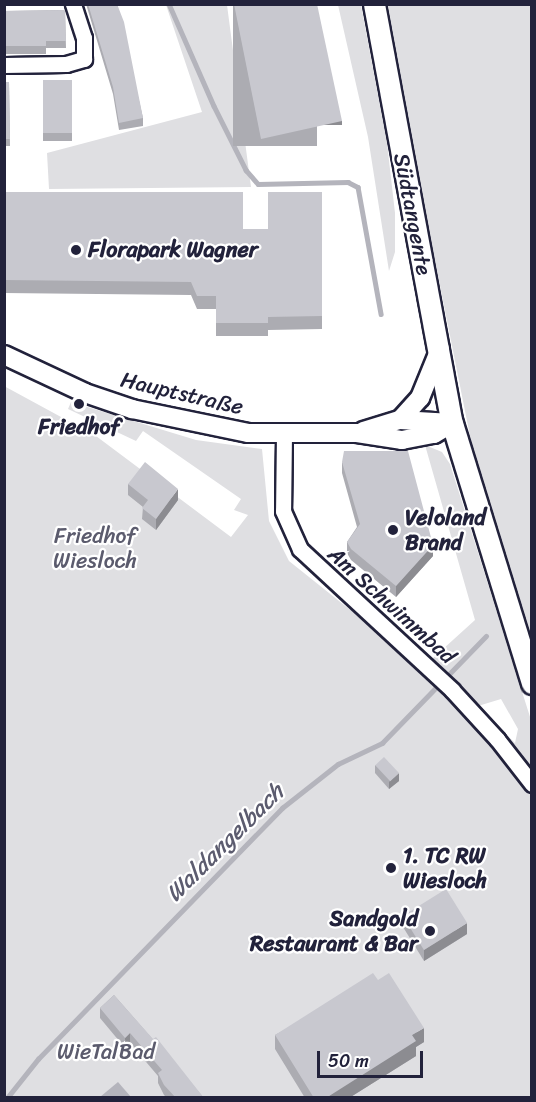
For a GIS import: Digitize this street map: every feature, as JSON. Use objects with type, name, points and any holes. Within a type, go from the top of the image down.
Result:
[{"type":"main road","name":"Südtangente","points":[[374,4],[452,423],[531,683]]},
{"type":"street","points":[[4,65],[66,64],[84,59],[84,38],[73,4]]},
{"type":"street","points":[[400,420],[420,398],[440,349]]},
{"type":"street","name":"Hauptstraße","points":[[4,355],[85,393],[132,409],[218,428],[284,434],[357,433],[402,440],[434,434],[452,423]]},
{"type":"street","name":"Hauptstraße","points":[[357,433],[400,420],[452,423]]},
{"type":"street","name":"Am Schwimmbad","points":[[284,434],[283,511],[300,549],[452,690],[497,739],[531,784]]},
{"type":"green space","points":[[166,5],[227,5],[251,187],[49,189],[47,153],[202,112]]},
{"type":"green space","points":[[338,5],[361,5],[387,143],[395,213],[395,252],[389,271],[368,137]]},
{"type":"green space","points":[[384,5],[531,5],[531,649],[471,441]]},
{"type":"green space","points":[[4,386],[96,436],[231,537],[248,515],[234,510],[241,499],[143,431],[136,441],[68,409],[71,402],[196,440],[262,449],[269,521],[289,561],[349,609],[432,659],[475,620],[425,445],[442,452],[450,464],[531,720],[531,1097],[5,1097]],"holes":[[[501,699],[518,729],[515,743],[478,706]]]},
{"type":"shaded area","points":[[118,1082],[131,1097],[100,1097]]},
{"type":"building","points":[[88,4],[117,4],[124,22],[143,118],[119,123],[113,87]]},
{"type":"building","points":[[234,4],[317,4],[342,121],[261,139]]},
{"type":"building","points":[[65,10],[66,41],[46,41],[46,46],[4,46],[4,11]]},
{"type":"building","points":[[43,80],[72,80],[72,133],[43,133]]},
{"type":"building","points":[[4,82],[9,82],[10,139],[4,139]]},
{"type":"building","points":[[4,192],[243,192],[243,229],[268,229],[268,192],[322,192],[322,316],[268,317],[268,323],[216,323],[216,296],[197,296],[191,282],[4,280]]},
{"type":"building","name":"Veloland Brand","points":[[344,451],[408,451],[433,545],[396,586],[351,549],[347,542],[360,524],[342,462]]},
{"type":"building","points":[[145,462],[178,489],[156,519],[142,508],[148,500],[128,484]]},
{"type":"building","points":[[384,757],[399,773],[390,781],[375,765]]},
{"type":"building","points":[[446,889],[467,923],[424,950],[403,916]]},
{"type":"building","points":[[373,973],[378,980],[389,973],[424,1028],[412,1035],[416,1041],[326,1098],[314,1098],[275,1035]]},
{"type":"building","points":[[114,995],[153,1039],[156,1037],[204,1098],[176,1098],[164,1085],[158,1073],[162,1070],[130,1033],[125,1038],[100,1008]]},
{"type":"waterway","points":[[169,4],[214,106],[246,170],[258,184],[348,182],[358,187],[381,314]]},
{"type":"waterway","name":"Waldangelbach","points":[[7,1098],[38,1059],[282,808],[338,764],[382,743],[486,636]]},
{"type":"place","name":"Florapark Wagner","points":[[76,250]]},
{"type":"place","name":"Friedhof","points":[[79,404]]},
{"type":"place","name":"Veloland Brand","points":[[393,530]]},
{"type":"place","name":"1. TC RW Wiesloch","points":[[391,868]]},
{"type":"place","name":"Sandgold Restaurant & Bar","points":[[430,931]]},
{"type":"park label","name":"Friedhof Wiesloch","points":[[95,548]]},
{"type":"park label","name":"WieTalBad","points":[[106,1052]]}]
